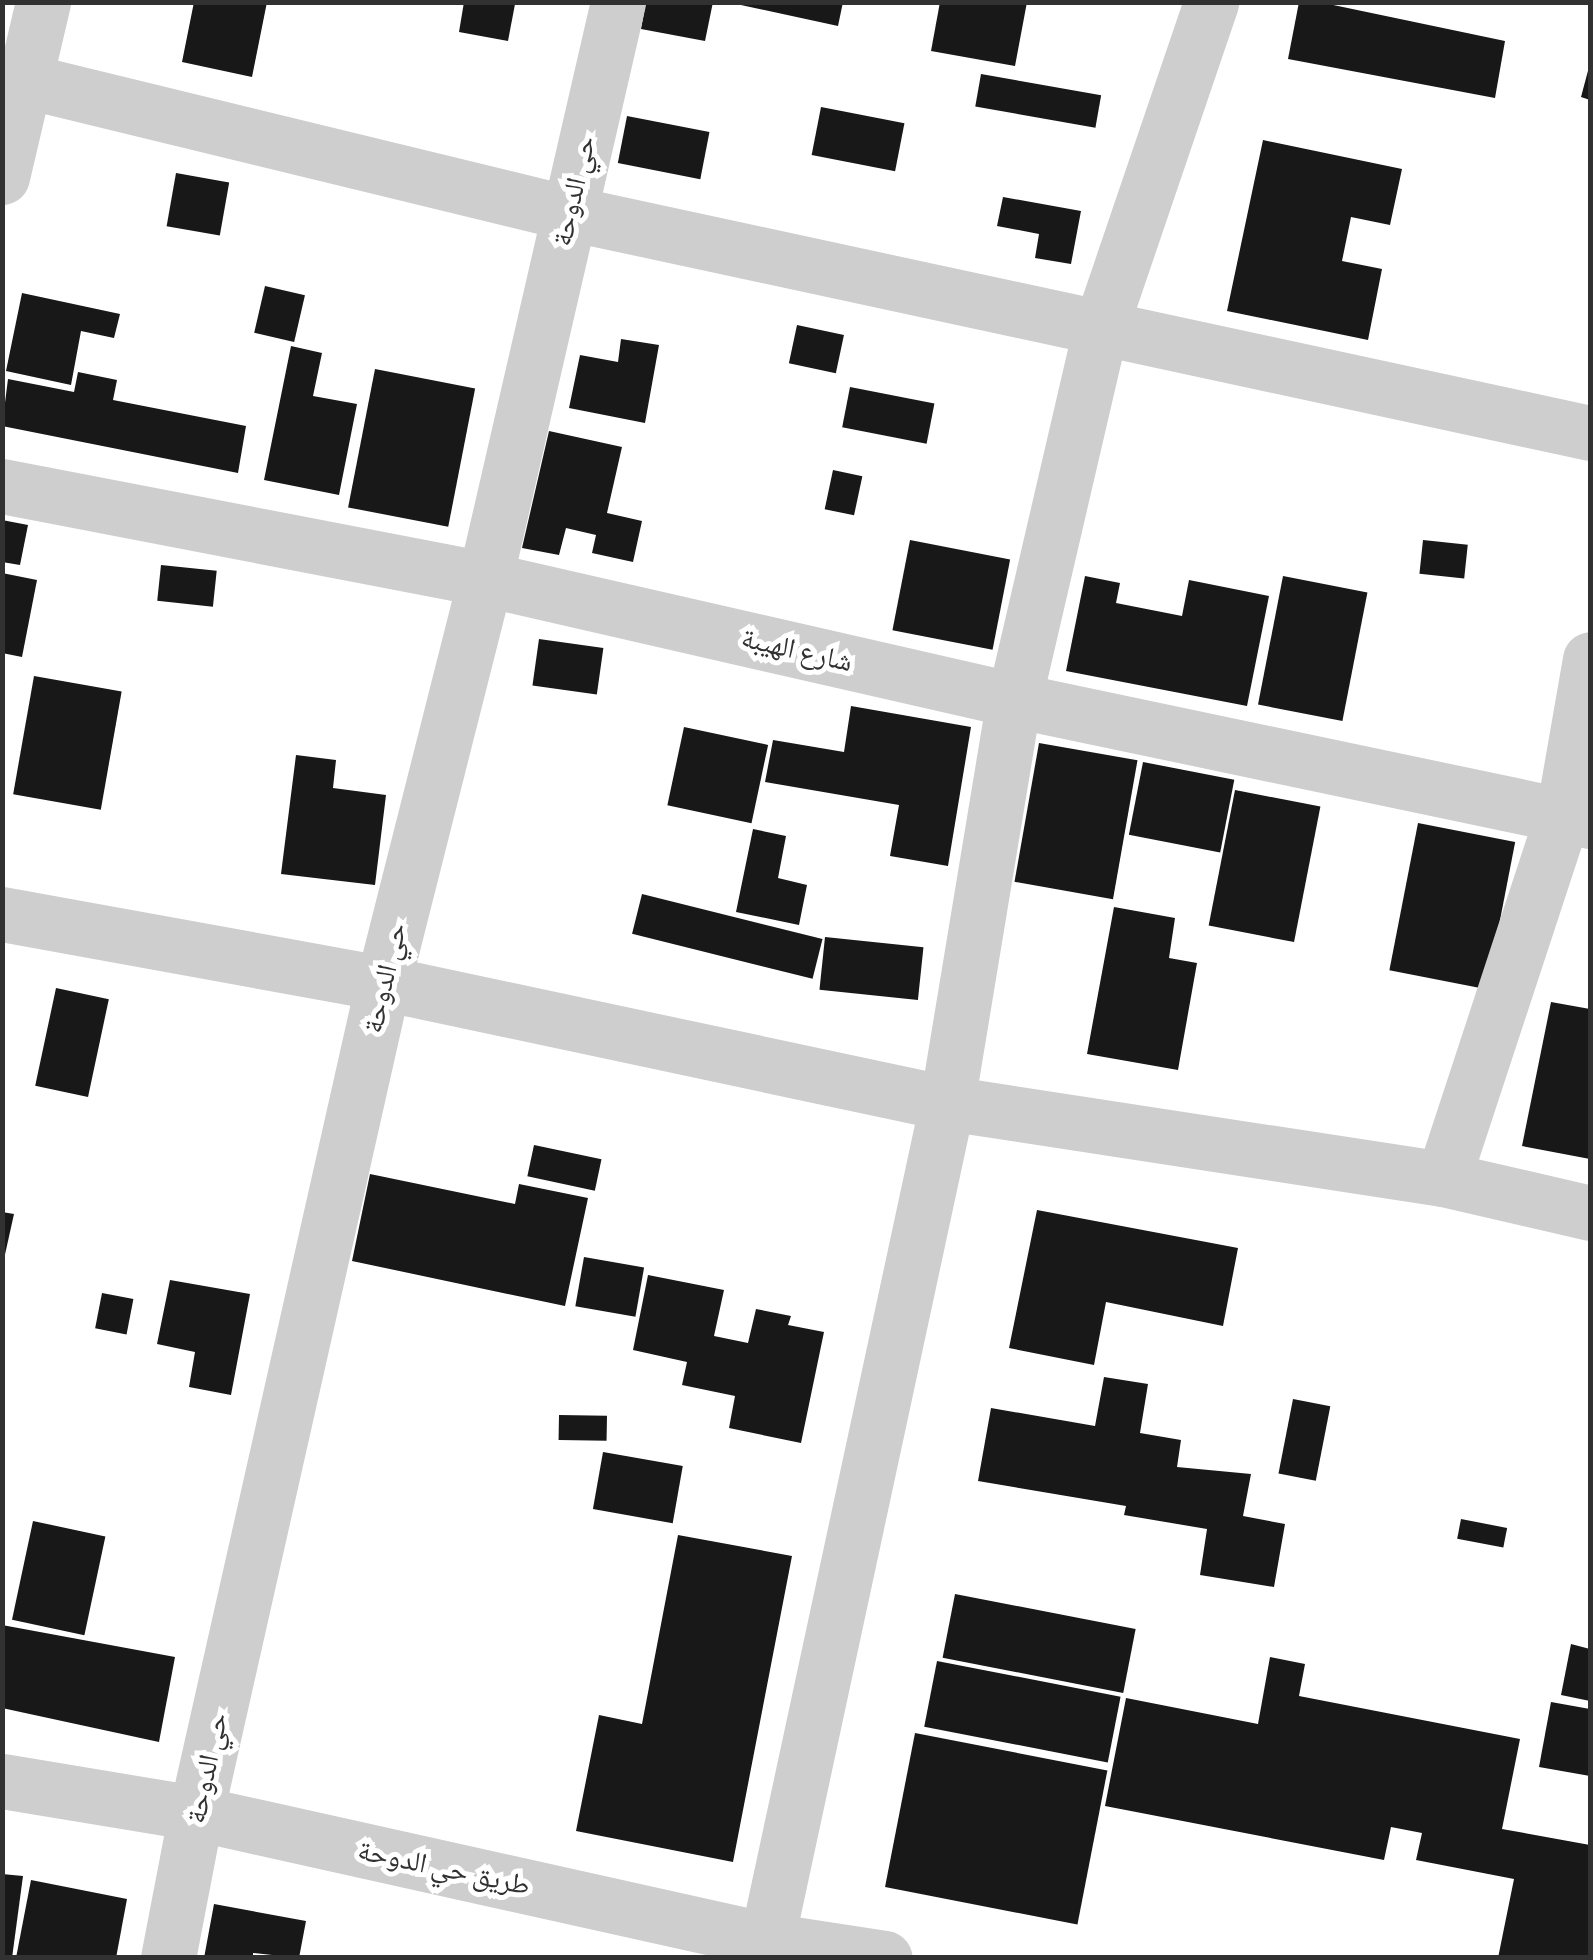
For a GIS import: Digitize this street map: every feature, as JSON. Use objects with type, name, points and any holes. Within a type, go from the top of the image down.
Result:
[{"type":"street","points":[[2,177],[13,78],[43,2]]},
{"type":"street","name":"حي الدوحة","points":[[168,1958],[196,1813],[383,984],[486,579],[618,2]]},
{"type":"street","points":[[765,1948],[946,1104],[1014,700],[1100,326],[1211,2]]},
{"type":"street","points":[[13,78],[569,213],[1590,432]]},
{"type":"street","name":"شارع الهيبة","points":[[2,486],[486,579],[1014,700],[1577,818]]},
{"type":"street","points":[[1443,1178],[1577,818],[1590,659]]},
{"type":"street","points":[[2,914],[383,984],[946,1104],[1443,1178],[1590,1213]]},
{"type":"street","name":"طريق حي الدوحة","points":[[2,1781],[196,1813],[765,1948],[885,1958]]},
{"type":"building","points":[[194,2],[267,2],[252,77],[182,62]]},
{"type":"building","points":[[464,2],[515,4],[508,41],[459,32]]},
{"type":"building","points":[[646,2],[713,2],[705,41],[641,29]]},
{"type":"building","points":[[727,2],[843,2],[838,26]]},
{"type":"building","points":[[940,2],[1027,2],[1015,66],[931,51]]},
{"type":"building","points":[[1299,2],[1319,2],[1505,41],[1495,98],[1288,59]]},
{"type":"building","points":[[1590,68],[1590,100],[1581,97]]},
{"type":"building","points":[[981,74],[1101,95],[1095,128],[975,106]]},
{"type":"building","points":[[821,107],[904,123],[895,171],[812,155]]},
{"type":"building","points":[[627,116],[709,132],[700,179],[618,163]]},
{"type":"building","points":[[1263,140],[1402,169],[1390,225],[1351,217],[1342,261],[1382,269],[1368,340],[1227,311]]},
{"type":"building","points":[[176,173],[229,182],[220,236],[167,226]]},
{"type":"building","points":[[1003,197],[1081,211],[1071,264],[1035,258],[1039,234],[997,226]]},
{"type":"building","points":[[265,286],[305,295],[294,342],[254,333]]},
{"type":"building","points":[[22,293],[120,314],[114,338],[81,331],[71,385],[6,371]]},
{"type":"building","points":[[797,325],[844,335],[836,373],[789,363]]},
{"type":"building","points":[[621,339],[659,345],[645,423],[569,408],[580,355],[618,362]]},
{"type":"building","points":[[291,346],[322,353],[313,396],[357,404],[339,495],[264,480]]},
{"type":"building","points":[[375,369],[475,388],[448,527],[348,507]]},
{"type":"building","points":[[78,372],[117,380],[113,400],[246,426],[238,473],[2,426],[8,379],[74,392]]},
{"type":"building","points":[[850,387],[934,403],[927,444],[842,427]]},
{"type":"building","points":[[549,431],[622,447],[607,513],[642,521],[633,562],[592,553],[596,535],[566,528],[559,555],[522,548]]},
{"type":"building","points":[[833,470],[862,476],[854,515],[825,509]]},
{"type":"building","points":[[2,520],[28,525],[20,565],[2,562]]},
{"type":"building","points":[[910,540],[1010,559],[993,650],[892,630]]},
{"type":"building","points":[[1423,540],[1468,545],[1464,579],[1419,574]]},
{"type":"building","points":[[161,565],[217,571],[213,607],[157,601]]},
{"type":"building","points":[[2,573],[37,580],[22,657],[2,653]]},
{"type":"building","points":[[1085,576],[1120,583],[1116,603],[1182,616],[1189,580],[1269,596],[1247,706],[1066,671]]},
{"type":"building","points":[[1283,576],[1367,592],[1342,721],[1258,705]]},
{"type":"building","points":[[539,639],[603,648],[597,695],[532,686]]},
{"type":"building","points":[[34,676],[122,691],[101,810],[13,794]]},
{"type":"building","points":[[851,706],[971,727],[948,866],[890,856],[899,805],[765,782],[773,740],[844,752]]},
{"type":"building","points":[[684,727],[768,745],[751,823],[667,805]]},
{"type":"building","points":[[1039,743],[1137,760],[1113,899],[1015,882]]},
{"type":"building","points":[[296,755],[336,760],[333,788],[386,795],[375,885],[281,874]]},
{"type":"building","points":[[1143,762],[1234,780],[1220,852],[1129,835]]},
{"type":"building","points":[[1235,790],[1320,807],[1294,942],[1209,925]]},
{"type":"building","points":[[1418,823],[1515,842],[1487,989],[1389,970]]},
{"type":"building","points":[[753,829],[786,836],[778,878],[807,885],[799,925],[736,912]]},
{"type":"building","points":[[642,894],[822,939],[813,979],[632,934]]},
{"type":"building","points":[[1114,907],[1175,918],[1169,958],[1197,963],[1178,1070],[1087,1054]]},
{"type":"building","points":[[825,937],[923,947],[918,1000],[819,990]]},
{"type":"building","points":[[56,988],[109,999],[88,1097],[35,1086]]},
{"type":"building","points":[[1551,1002],[1590,1009],[1590,1159],[1522,1146]]},
{"type":"building","points":[[534,1145],[601,1159],[595,1191],[527,1176]]},
{"type":"building","points":[[370,1174],[515,1204],[519,1184],[588,1198],[565,1306],[352,1261]]},
{"type":"building","points":[[1037,1210],[1238,1248],[1223,1326],[1106,1302],[1094,1365],[1009,1348]]},
{"type":"building","points":[[2,1212],[14,1214],[4,1259],[2,1259]]},
{"type":"building","points":[[584,1257],[644,1268],[635,1317],[575,1306]]},
{"type":"building","points":[[648,1275],[724,1290],[714,1336],[748,1343],[756,1309],[791,1316],[788,1325],[824,1332],[801,1443],[729,1428],[735,1396],[682,1385],[687,1362],[633,1350]]},
{"type":"building","points":[[170,1280],[250,1294],[231,1395],[189,1387],[195,1352],[157,1344]]},
{"type":"building","points":[[102,1293],[133,1299],[127,1334],[95,1328]]},
{"type":"building","points":[[1104,1377],[1148,1384],[1140,1433],[1181,1440],[1177,1467],[1251,1474],[1243,1516],[1285,1524],[1274,1587],[1200,1575],[1207,1529],[1124,1515],[1126,1506],[978,1481],[991,1408],[1095,1426]]},
{"type":"building","points":[[1293,1399],[1330,1406],[1316,1481],[1278,1474]]},
{"type":"building","points":[[559,1415],[607,1416],[607,1441],[559,1440]]},
{"type":"building","points":[[603,1452],[683,1466],[673,1523],[593,1509]]},
{"type":"building","points":[[1461,1519],[1507,1528],[1503,1548],[1457,1539]]},
{"type":"building","points":[[33,1521],[105,1536],[84,1635],[12,1620]]},
{"type":"building","points":[[678,1535],[792,1556],[733,1862],[576,1831],[599,1715],[642,1724]]},
{"type":"building","points":[[955,1594],[1136,1629],[1123,1693],[943,1658]]},
{"type":"building","points":[[2,1625],[175,1657],[159,1742],[2,1708]]},
{"type":"building","points":[[1571,1644],[1590,1649],[1590,1701],[1561,1695]]},
{"type":"building","points":[[1270,1657],[1305,1664],[1299,1696],[1520,1739],[1502,1829],[1590,1845],[1590,1958],[1498,1958],[1514,1879],[1416,1860],[1422,1833],[1391,1827],[1384,1860],[1105,1806],[1126,1698],[1258,1724]]},
{"type":"building","points":[[937,1661],[1121,1697],[1108,1762],[924,1727]]},
{"type":"building","points":[[1551,1702],[1590,1709],[1590,1776],[1539,1767]]},
{"type":"building","points":[[915,1733],[1107,1770],[1077,1925],[885,1887]]},
{"type":"building","points":[[2,1874],[23,1876],[12,1958],[2,1958]]},
{"type":"building","points":[[31,1880],[127,1899],[116,1958],[16,1958]]},
{"type":"building","points":[[214,1904],[306,1921],[299,1958],[253,1953],[253,1958],[204,1958]]}]
